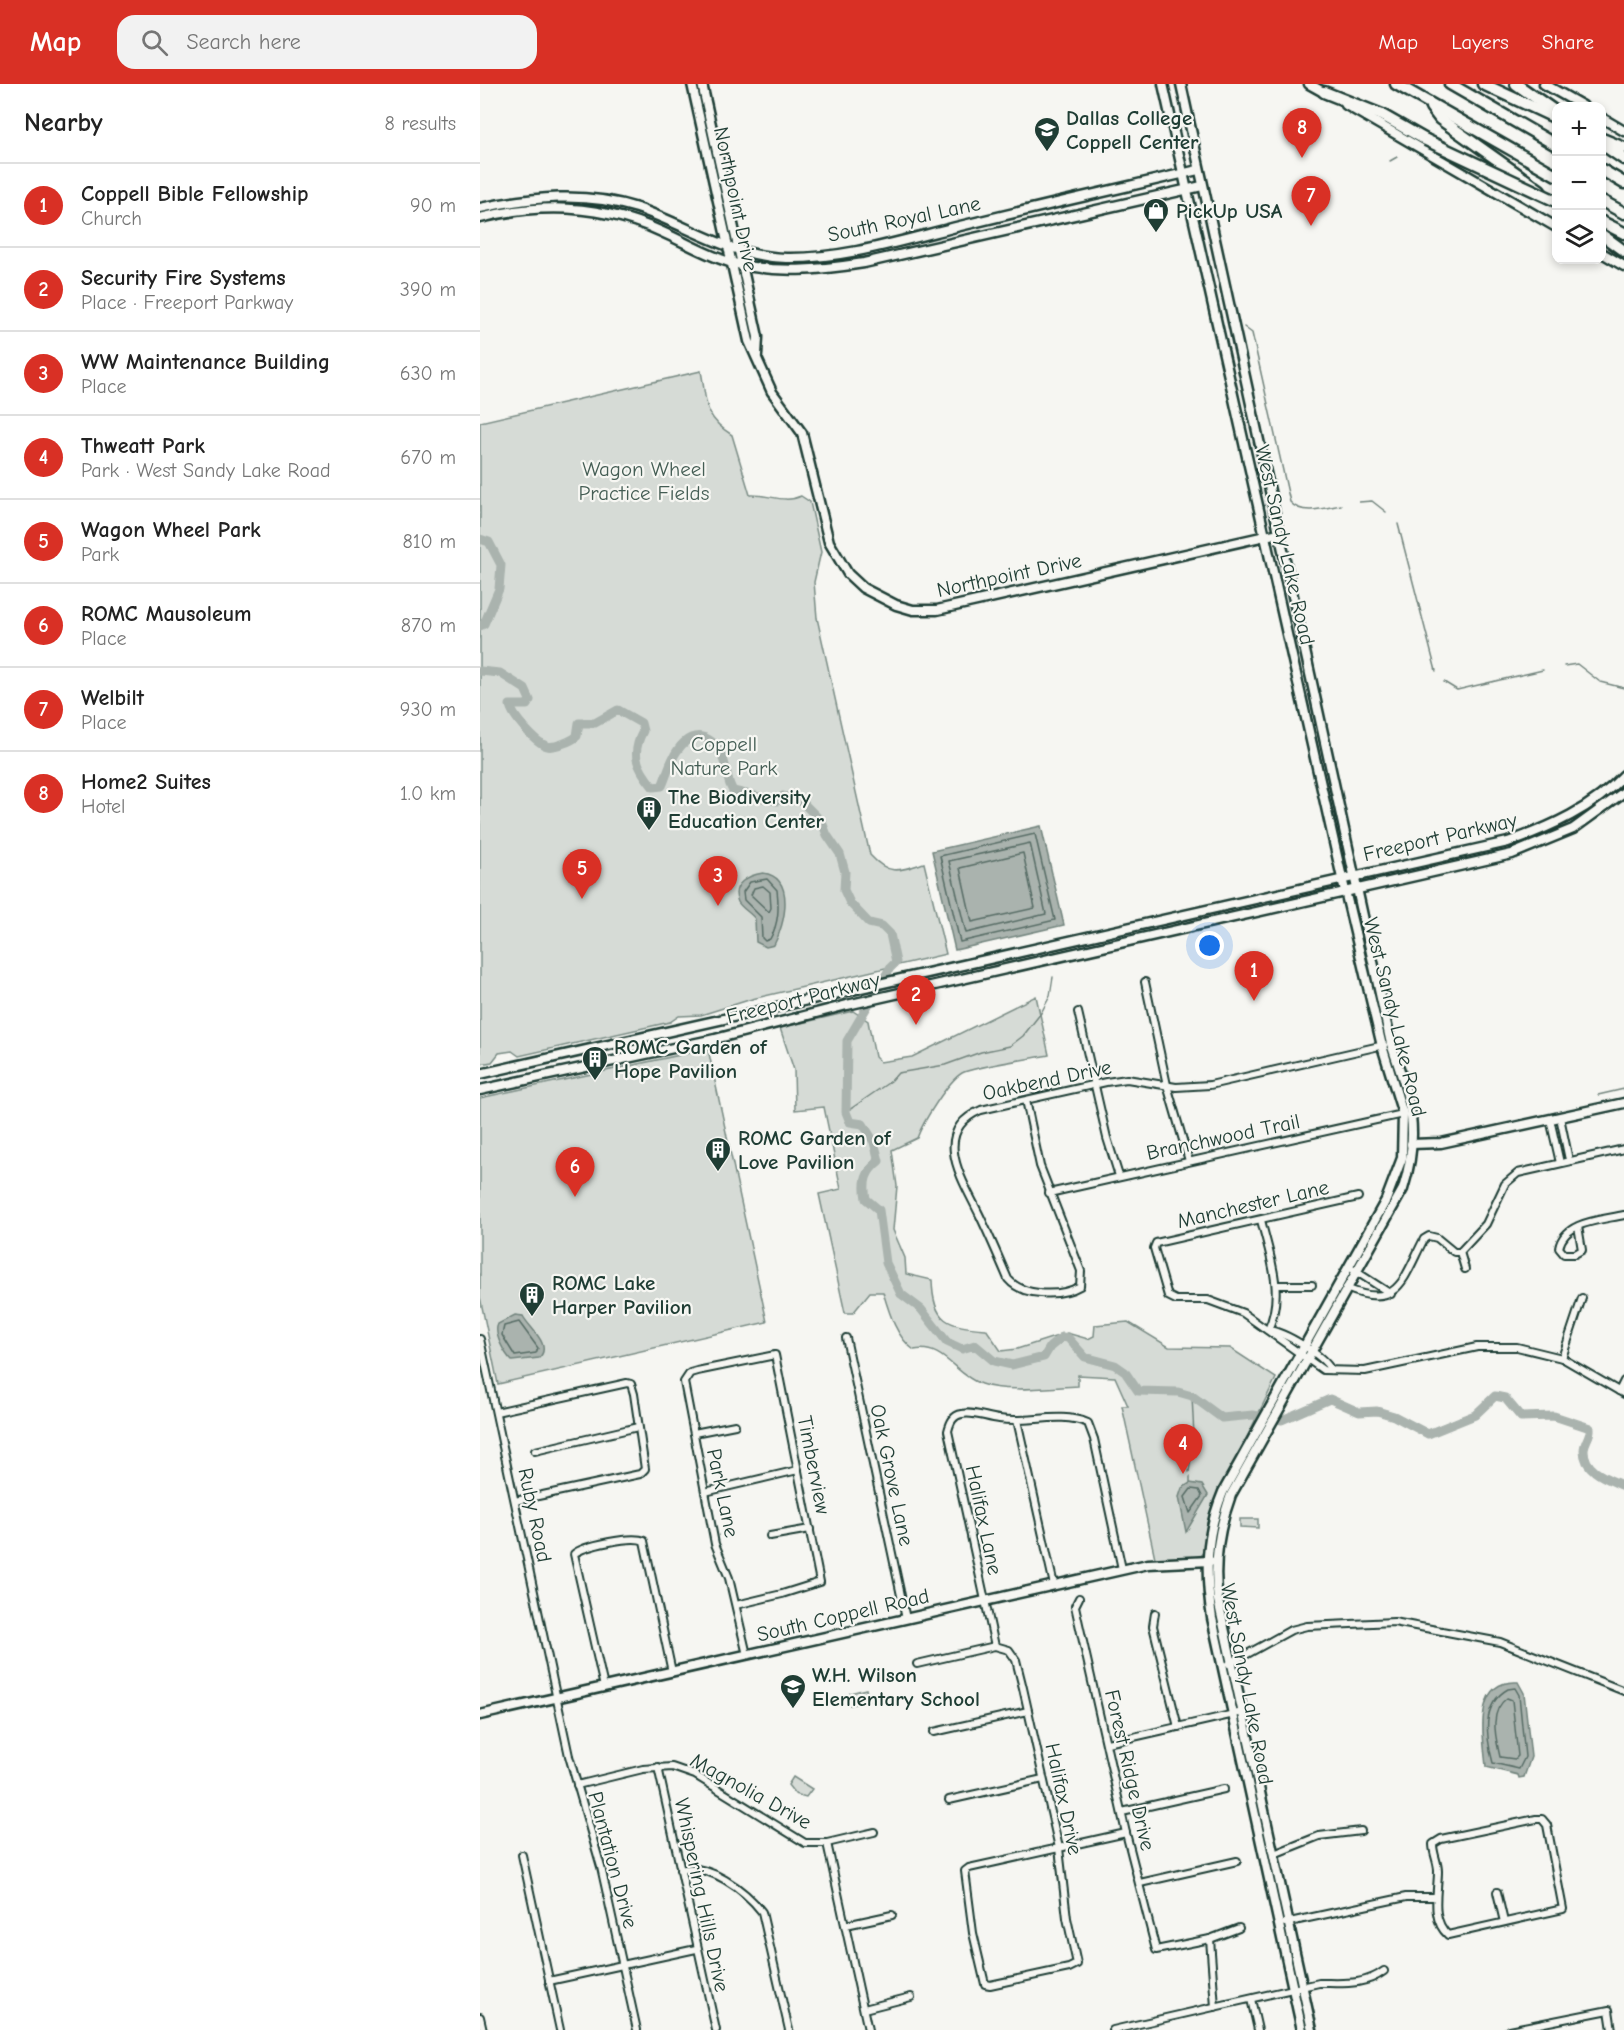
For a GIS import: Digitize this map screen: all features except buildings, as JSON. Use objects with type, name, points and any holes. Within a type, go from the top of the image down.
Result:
[{"type":"highway","points":[[1396,84],[1552,172]]},
{"type":"highway","points":[[1450,84],[1552,142]]},
{"type":"highway","points":[[1483,84],[1552,116]]},
{"type":"highway","points":[[1516,84],[1552,109]]},
{"type":"highway","points":[[1324,92],[1382,115],[1425,140],[1552,200]]},
{"type":"highway","points":[[1430,104],[1440,119],[1552,198]]},
{"type":"highway","points":[[1606,140],[1624,148]]},
{"type":"highway","points":[[1606,147],[1624,159]]},
{"type":"highway","points":[[1606,172],[1624,183]]},
{"type":"highway","points":[[1606,203],[1624,213]]},
{"type":"highway","points":[[1606,224],[1624,233]]},
{"type":"highway","points":[[1606,238],[1624,251]]},
{"type":"main road","name":"Northpoint Drive","points":[[692,84],[748,341],[772,392],[801,433],[829,542],[837,559],[848,574],[864,588],[896,606],[921,610],[959,607],[1279,533]]},
{"type":"main road","name":"Northpoint Drive","points":[[702,84],[758,337],[757,356]]},
{"type":"main road","name":"West Sandy Lake Road","points":[[1163,84],[1309,736],[1345,890],[1404,1114],[1409,1144]]},
{"type":"main road","name":"West Sandy Lake Road","points":[[1180,84],[1323,731],[1387,1045],[1409,1094],[1414,1124],[1409,1144],[1389,1194],[1353,1270],[1305,1353],[1273,1400],[1224,1512],[1211,1561],[1209,1597],[1233,1714],[1279,1924],[1311,2030]]},
{"type":"main road","points":[[1309,84],[1552,223]]},
{"type":"main road","points":[[1544,84],[1576,102]]},
{"type":"main road","points":[[695,101],[706,99]]},
{"type":"main road","points":[[1606,120],[1624,131]]},
{"type":"main road","name":"South Royal Lane","points":[[480,208],[527,199],[574,197],[639,208],[728,248],[786,258],[860,251],[1198,170]]},
{"type":"main road","name":"South Royal Lane","points":[[480,218],[530,208],[573,208],[615,214],[638,221],[731,263],[767,269],[811,270],[862,263],[1202,186]]},
{"type":"main road","points":[[573,208],[574,197]]},
{"type":"main road","points":[[972,223],[975,238]]},
{"type":"main road","points":[[860,251],[862,263]]},
{"type":"main road","points":[[1606,255],[1624,266]]},
{"type":"main road","points":[[1216,320],[1231,316]]},
{"type":"main road","points":[[1309,736],[1323,731]]},
{"type":"main road","name":"Freeport Parkway","points":[[480,1074],[1354,875],[1467,853],[1518,839],[1557,822],[1600,797],[1624,775]]},
{"type":"main road","name":"Freeport Parkway","points":[[480,1090],[715,1039],[899,993],[1345,890],[1470,864],[1542,844],[1573,829],[1624,792]]},
{"type":"main road","points":[[1467,853],[1470,864]]},
{"type":"main road","points":[[1252,898],[1255,911]]},
{"type":"main road","points":[[1174,916],[1177,929]]},
{"type":"main road","points":[[1093,935],[1095,948]]},
{"type":"main road","points":[[768,1008],[771,1024]]},
{"type":"main road","points":[[709,1022],[715,1039]]},
{"type":"main road","points":[[507,1069],[511,1084]]},
{"type":"main road","points":[[1409,1144],[1441,1143],[1624,1103]]},
{"type":"main road","name":"West Sandy Lake Road","points":[[1255,1444],[1283,1402],[1305,1353]]},
{"type":"main road","name":"West Sandy Lake Road","points":[[1211,1561],[1288,1923],[1302,2030]]},
{"type":"main road","name":"South Coppell Road","points":[[480,1715],[1122,1569],[1157,1562],[1211,1561]]},
{"type":"street","points":[[1145,982],[1167,1085],[1190,1161]]},
{"type":"street","points":[[1078,1012],[1094,1085],[1119,1176]]},
{"type":"street","name":"Oakbend Drive","points":[[1049,1193],[1079,1262],[1083,1281],[1080,1286],[1065,1292],[1032,1291],[1016,1287],[1008,1279],[956,1166],[954,1138],[969,1115],[1026,1100],[1127,1079],[1167,1085],[1210,1085],[1387,1045]]},
{"type":"street","points":[[1026,1100],[1040,1166],[1049,1193]]},
{"type":"street","name":"Branchwood Trail","points":[[1049,1193],[1404,1114]]},
{"type":"street","points":[[1555,1118],[1569,1160]]},
{"type":"street","points":[[1555,1118],[1560,1163]]},
{"type":"street","points":[[1344,1286],[1378,1297],[1391,1294],[1399,1286],[1424,1239],[1429,1236],[1437,1238],[1454,1252],[1460,1252],[1486,1224],[1511,1176],[1569,1160],[1624,1149]]},
{"type":"street","name":"Manchester Lane","points":[[1268,1330],[1243,1313],[1224,1305],[1208,1300],[1176,1300],[1168,1296],[1154,1248],[1156,1243],[1358,1197]]},
{"type":"street","points":[[1578,1226],[1582,1250],[1575,1254],[1564,1254],[1559,1248],[1562,1237],[1578,1226],[1624,1215]]},
{"type":"street","points":[[1260,1220],[1277,1285],[1276,1309],[1268,1330],[1279,1331],[1323,1370],[1365,1371],[1491,1346],[1517,1347],[1562,1358],[1621,1393],[1624,1381]]},
{"type":"street","points":[[1460,1252],[1465,1269]]},
{"type":"street","points":[[1353,1270],[1391,1294]]},
{"type":"street","points":[[1277,1285],[1312,1285]]},
{"type":"street","points":[[1562,1358],[1582,1298]]},
{"type":"street","name":"Oak Grove Lane","points":[[846,1338],[906,1619]]},
{"type":"street","name":"Ruby Road","points":[[480,1340],[558,1697]]},
{"type":"street","name":"Timberview","points":[[690,1373],[775,1355],[810,1529],[820,1582],[736,1605]]},
{"type":"street","name":"Park Lane","points":[[690,1373],[684,1382],[715,1544],[726,1567],[747,1655]]},
{"type":"street","points":[[496,1412],[627,1383],[631,1384],[634,1394],[645,1469],[640,1474],[515,1501]]},
{"type":"street","name":"Halifax Lane","points":[[995,1646],[948,1431],[958,1414],[968,1413],[1017,1420]]},
{"type":"street","points":[[1054,1585],[1017,1420],[1057,1417],[1088,1423],[1094,1439],[1122,1569]]},
{"type":"street","points":[[694,1433],[735,1425]]},
{"type":"street","points":[[535,1451],[638,1427]]},
{"type":"street","points":[[705,1491],[798,1470]]},
{"type":"street","points":[[770,1536],[810,1529]]},
{"type":"street","points":[[604,1687],[574,1554],[581,1549],[633,1538],[644,1541],[672,1672]]},
{"type":"street","name":"Forest Ridge Drive","points":[[1079,1598],[1075,1606],[1126,1833],[1156,1950],[1210,1939]]},
{"type":"street","points":[[1155,1613],[1153,1626],[1178,1727]]},
{"type":"street","points":[[1223,1666],[1233,1664],[1291,1630],[1307,1626],[1394,1622],[1500,1642],[1624,1691]]},
{"type":"street","points":[[917,1664],[995,1646]]},
{"type":"street","name":"Halifax Drive","points":[[995,1646],[1010,1650],[1016,1660],[1059,1848],[1067,1918],[1077,1964],[1070,1968],[990,1985],[985,1984],[973,1933],[965,1871],[969,1868],[1059,1848]]},
{"type":"street","name":"Plantation Drive","points":[[558,1697],[577,1785],[601,1867],[637,2030]]},
{"type":"street","points":[[934,1732],[1028,1711]]},
{"type":"street","points":[[1107,1743],[1243,1712]]},
{"type":"street","name":"Magnolia Drive","points":[[577,1785],[658,1767],[672,1767],[695,1775],[797,1840],[814,1844],[827,1843],[874,1832]]},
{"type":"street","name":"Whispering Hills Drive","points":[[658,1767],[696,1949],[716,2030]]},
{"type":"street","points":[[950,1800],[1043,1779]]},
{"type":"street","points":[[1122,1812],[1224,1789]]},
{"type":"street","points":[[1542,1819],[1547,1824],[1563,1909],[1448,1935],[1442,1930],[1436,1897],[1438,1868],[1433,1844],[1441,1839],[1542,1819]]},
{"type":"street","points":[[1274,1854],[1313,1837],[1361,1831]]},
{"type":"street","points":[[1059,1848],[1126,1833]]},
{"type":"street","points":[[827,1843],[868,2030]]},
{"type":"street","points":[[522,1855],[560,2030]]},
{"type":"street","points":[[1140,1882],[1237,1861]]},
{"type":"street","points":[[680,1870],[697,1868],[711,1873],[750,1898],[762,1912],[789,2030]]},
{"type":"street","points":[[1497,1892],[1504,1922]]},
{"type":"street","points":[[1279,1924],[1406,1897],[1436,1897]]},
{"type":"street","points":[[846,1925],[892,1914]]},
{"type":"street","points":[[1215,2007],[1210,1939],[1239,1928]]},
{"type":"street","points":[[549,1981],[696,1949]]},
{"type":"street","points":[[1113,2030],[1319,1983],[1353,1983],[1375,1978],[1384,1971]]},
{"type":"street","points":[[864,2009],[911,1997]]},
{"type":"street","points":[[1251,1999],[1258,2030]]},
{"type":"street","points":[[1509,2030],[1609,2010],[1612,2030]]},
{"type":"street","points":[[480,2017],[483,2030]]},
{"type":"street","points":[[1149,2022],[1150,2030]]},
{"type":"green space","points":[[701,371],[708,407],[715,421],[732,435],[750,495],[782,499],[801,496],[810,502],[821,552],[814,582],[817,618],[870,855],[883,866],[895,870],[924,863],[946,954],[752,999],[701,1015],[679,1016],[670,1022],[519,1056],[512,1051],[499,1053],[492,1062],[480,1064],[480,422]]},
{"type":"green space","points":[[1036,996],[1049,1055],[990,1065],[962,1073],[956,1077],[936,1103],[917,1138],[892,1150],[897,1186],[893,1230],[905,1258],[906,1274],[932,1280],[936,1305],[945,1320],[952,1324],[986,1329],[1001,1351],[1017,1349],[1067,1333],[1088,1339],[1094,1336],[1095,1325],[1128,1322],[1169,1347],[1230,1348],[1276,1378],[1209,1514],[1203,1553],[1198,1557],[1155,1558],[1122,1406],[1128,1406],[1115,1377],[1078,1375],[1078,1386],[1028,1389],[991,1387],[972,1380],[942,1356],[924,1349],[914,1350],[908,1345],[894,1324],[883,1292],[870,1292],[853,1313],[845,1313],[819,1194],[841,1189],[824,1107],[795,1110],[794,1070],[780,1028],[853,1011],[868,1021],[875,1057],[880,1062],[912,1057]]},
{"type":"green space","points":[[708,1049],[767,1322],[498,1384],[480,1297],[480,1098]]},
{"type":"green space","points":[[1240,1519],[1258,1519],[1258,1528],[1240,1527]]},
{"type":"green space","points":[[866,1689],[869,1701],[850,1705],[850,1693]]},
{"type":"green space","points":[[793,1777],[812,1789],[806,1797],[795,1794],[788,1785]]},
{"type":"water","points":[[1041,826],[1064,925],[955,950],[932,851]]},
{"type":"water","points":[[763,873],[773,876],[780,883],[785,903],[778,936],[774,945],[766,947],[756,942],[755,919],[739,904],[736,896],[742,882]]},
{"type":"water","points":[[515,1315],[523,1316],[542,1342],[543,1353],[539,1358],[512,1361],[503,1349],[497,1333],[498,1324]]},
{"type":"water","points":[[1190,1483],[1202,1485],[1208,1495],[1186,1532],[1179,1497],[1182,1488]]},
{"type":"water","points":[[1518,1682],[1524,1693],[1531,1757],[1524,1777],[1519,1778],[1518,1775],[1486,1767],[1483,1727],[1487,1700],[1493,1690],[1503,1684]]},
{"type":"waterway","points":[[1390,161],[1397,157]]},
{"type":"waterway","points":[[1244,327],[1252,333],[1290,502],[1307,510],[1341,505]]},
{"type":"waterway","points":[[1359,502],[1372,501],[1386,512]]},
{"type":"waterway","points":[[1398,524],[1436,671]]},
{"type":"waterway","points":[[480,539],[489,542],[501,565],[499,589],[484,624],[480,626]]},
{"type":"waterway","points":[[1564,666],[1577,664],[1600,682],[1624,688]]},
{"type":"waterway","points":[[1444,682],[1457,690],[1543,670]]},
{"type":"waterway","points":[[480,671],[500,673],[525,689],[530,700],[527,705],[510,705],[520,722],[542,744],[550,746],[567,742],[577,736],[579,723],[595,723],[618,710],[641,723],[643,731],[637,746],[637,760],[653,787],[662,786],[677,751],[684,743],[698,736],[705,738],[717,748],[722,756],[733,791],[777,801],[783,796],[801,801],[822,822],[827,835],[840,854],[845,872],[844,890],[850,903],[869,923],[882,926],[890,934],[896,962],[890,968],[847,1041],[846,1112],[850,1122],[863,1124],[874,1142],[879,1161],[866,1178],[866,1199],[879,1210],[886,1263],[901,1294],[921,1309],[947,1342],[962,1349],[975,1345],[994,1361],[1012,1365],[1044,1357],[1050,1347],[1062,1337],[1068,1338],[1085,1357],[1115,1365],[1125,1372],[1138,1391],[1178,1392],[1192,1396],[1222,1418],[1253,1415],[1282,1420],[1330,1399],[1359,1412],[1377,1411],[1394,1416],[1428,1434],[1475,1415],[1495,1396],[1505,1398],[1521,1417],[1554,1416],[1590,1428],[1584,1450],[1588,1464],[1598,1474],[1624,1486]]},
{"type":"waterway","points":[[846,1112],[891,1081],[898,1073],[945,1065],[981,1052],[1010,1046],[1023,1036],[1041,1013],[1050,996],[1053,977]]},
{"type":"waterway","points":[[1598,1095],[1624,1089]]},
{"type":"waterway","points":[[1189,1472],[1194,1436],[1192,1396]]},
{"type":"waterway","points":[[1190,1477],[1190,1483]]},
{"type":"place","name":"Dallas College Coppell Center","points":[[1047,153]]},
{"type":"place","name":"Home2 Suites","points":[[1302,158]]},
{"type":"place","name":"Welbilt","points":[[1311,226]]},
{"type":"place","name":"PickUp USA","points":[[1156,234]]},
{"type":"place","name":"The Biodiversity Education Center","points":[[649,832]]},
{"type":"place","name":"Wagon Wheel Park","points":[[582,899]]},
{"type":"place","name":"WW Maintenance Building","points":[[718,906]]},
{"type":"place","name":"Coppell Bible Fellowship","points":[[1254,1001]]},
{"type":"place","name":"Security Fire Systems","points":[[916,1025]]},
{"type":"place","name":"ROMC Garden of Hope Pavilion","points":[[595,1082]]},
{"type":"place","name":"ROMC Garden of Love Pavilion","points":[[718,1173]]},
{"type":"place","name":"ROMC Mausoleum","points":[[575,1197]]},
{"type":"place","name":"ROMC Lake Harper Pavilion","points":[[532,1318]]},
{"type":"place","name":"Thweatt Park","points":[[1183,1474]]},
{"type":"place","name":"W.H. Wilson Elementary School","points":[[793,1710]]},
{"type":"park label","name":"Wagon Wheel Practice Fields","points":[[644,481]]},
{"type":"park label","name":"Coppell Nature Park","points":[[724,756]]}]
